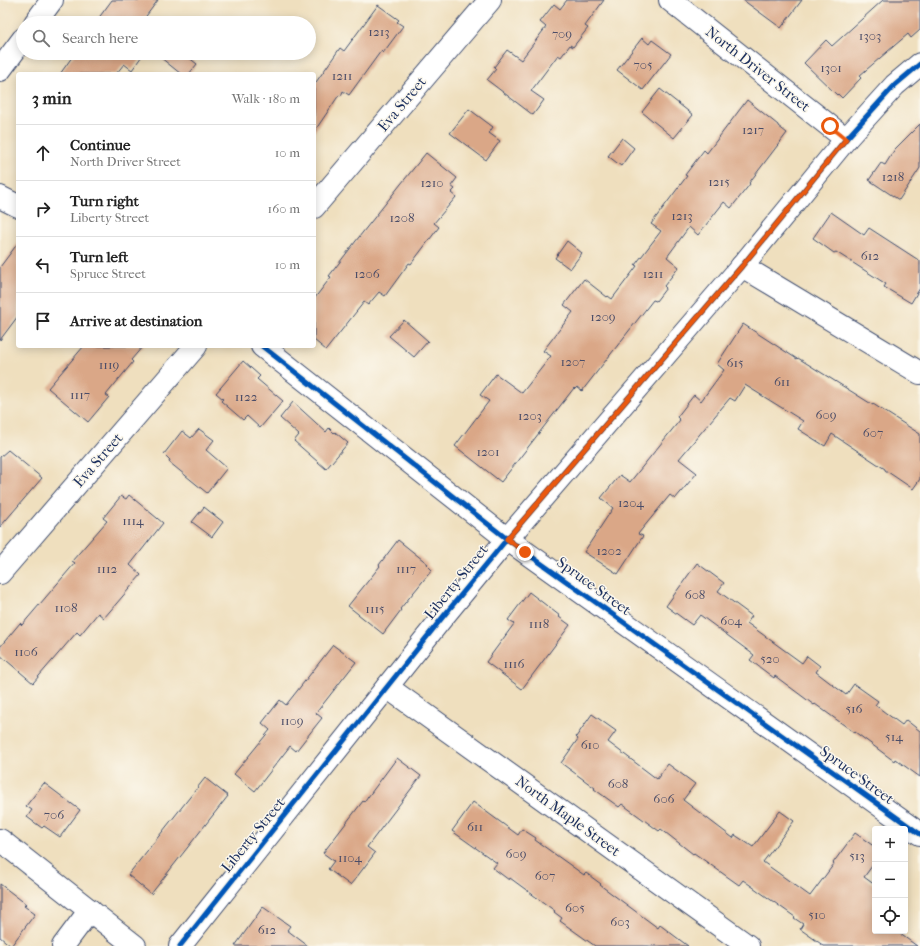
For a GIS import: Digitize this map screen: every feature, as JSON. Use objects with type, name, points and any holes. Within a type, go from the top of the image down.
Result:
[{"type":"street","points":[[40,16],[52,0]]},
{"type":"street","name":"Eva Street","points":[[316,205],[490,0]]},
{"type":"street","name":"North Driver Street","points":[[670,0],[846,139]]},
{"type":"street","points":[[0,70],[16,48]]},
{"type":"street","name":"Liberty Street","points":[[180,946],[387,686],[507,539],[742,266],[846,139],[895,86],[920,64]]},
{"type":"street","points":[[0,197],[16,205]]},
{"type":"street","points":[[742,266],[920,373]]},
{"type":"street","name":"Eva Street","points":[[0,573],[194,348]]},
{"type":"street","name":"Spruce Street","points":[[265,348],[507,539],[920,834]]},
{"type":"street","name":"North Maple Street","points":[[387,686],[748,946]]},
{"type":"street","points":[[0,840],[90,910],[123,942]]},
{"type":"street","points":[[63,946],[90,910]]},
{"type":"building","points":[[112,0],[158,0],[146,16],[100,16]]},
{"type":"building","points":[[567,0],[604,0],[585,26],[588,28],[573,47],[570,45],[561,57],[558,55],[531,91],[544,100],[533,115],[487,80],[496,69],[494,67],[507,50],[521,60],[546,27],[540,22],[554,4],[560,9]]},
{"type":"building","points":[[743,0],[802,0],[781,28]]},
{"type":"building","points":[[883,0],[920,0],[920,30],[911,38],[908,34],[859,76],[861,78],[842,98],[804,63],[826,40],[832,46]]},
{"type":"building","points":[[378,5],[399,20],[397,22],[403,26],[383,53],[381,51],[349,95],[343,91],[341,96],[339,95],[316,129],[316,82],[340,48],[344,51]]},
{"type":"building","points":[[642,38],[649,44],[652,40],[671,54],[643,90],[617,70]]},
{"type":"building","points":[[70,60],[139,60],[132,70],[124,64],[118,72],[61,72]]},
{"type":"building","points":[[164,60],[192,60],[197,64],[191,72],[179,72]]},
{"type":"building","points":[[660,89],[693,115],[674,138],[642,112]]},
{"type":"building","points":[[747,100],[787,133],[731,208],[724,202],[698,235],[689,227],[667,257],[679,267],[664,286],[666,288],[656,301],[653,300],[582,391],[577,387],[575,389],[574,388],[501,482],[455,446],[489,401],[480,395],[496,374],[522,393],[551,356],[543,351],[573,312],[564,305],[584,279],[607,297],[608,296],[612,299],[637,266],[635,265],[661,231],[651,224],[687,176],[685,175],[704,150],[707,153]]},
{"type":"building","points":[[469,109],[493,127],[489,133],[500,141],[486,160],[450,133]]},
{"type":"building","points":[[920,124],[920,168],[899,200],[869,180],[881,163],[885,165],[895,149]]},
{"type":"building","points":[[622,138],[634,148],[621,166],[608,156]]},
{"type":"building","points":[[426,153],[457,178],[451,186],[455,189],[451,193],[456,197],[434,223],[439,227],[411,264],[409,263],[385,296],[379,292],[368,305],[364,302],[326,350],[316,342],[316,296],[331,277],[329,276]]},
{"type":"building","points":[[831,212],[864,235],[869,228],[920,261],[920,288],[911,303],[884,287],[886,284],[836,252],[834,253],[813,238]]},
{"type":"building","points":[[567,241],[582,253],[570,269],[555,258]]},
{"type":"building","points":[[16,246],[16,319],[0,340],[0,267]]},
{"type":"building","points":[[404,320],[428,341],[414,357],[389,336]]},
{"type":"building","points":[[743,324],[797,359],[798,358],[920,434],[920,479],[913,489],[832,434],[825,446],[798,429],[803,421],[745,385],[735,401],[730,398],[679,459],[697,473],[675,499],[670,495],[638,534],[643,536],[618,574],[584,552],[613,508],[601,498],[620,475],[630,482],[680,420],[677,417],[694,395],[701,401],[724,370],[717,364]]},
{"type":"building","points":[[82,348],[141,348],[131,360],[133,362],[106,395],[109,397],[88,422],[48,388]]},
{"type":"building","points":[[243,361],[260,376],[257,379],[283,401],[260,428],[247,416],[243,420],[221,401],[223,399],[216,393]]},
{"type":"building","points":[[293,402],[326,432],[329,428],[348,443],[326,469],[294,441],[299,435],[280,418]]},
{"type":"building","points":[[199,429],[214,440],[206,450],[227,468],[207,493],[169,462],[170,460],[164,454],[182,431],[191,438]]},
{"type":"building","points":[[8,450],[42,478],[0,527],[0,457]]},
{"type":"building","points":[[129,495],[163,523],[130,565],[141,575],[104,618],[98,613],[80,635],[77,632],[33,683],[0,655],[0,647],[20,623],[22,625],[75,563],[72,561],[107,521],[103,518],[121,496],[126,499]]},
{"type":"building","points":[[204,507],[223,522],[212,537],[192,522]]},
{"type":"building","points":[[398,540],[428,564],[427,565],[432,570],[400,609],[401,610],[383,634],[348,606],[380,566],[379,565]]},
{"type":"building","points":[[697,563],[724,583],[718,591],[752,616],[747,623],[802,663],[807,656],[820,666],[816,672],[846,695],[854,684],[878,701],[875,705],[902,725],[906,720],[920,731],[920,777],[895,759],[894,761],[775,676],[774,678],[750,660],[754,655],[700,615],[692,625],[666,606]]},
{"type":"building","points":[[529,592],[570,625],[522,689],[486,662],[514,624],[508,620]]},
{"type":"building","points":[[333,645],[356,662],[316,713],[322,718],[296,751],[290,746],[255,791],[234,774],[270,730],[262,723],[280,700],[286,705]]},
{"type":"building","points":[[592,714],[616,731],[608,742],[657,779],[668,764],[695,784],[683,800],[733,838],[735,835],[753,847],[780,811],[794,821],[763,862],[810,896],[855,833],[872,845],[872,866],[864,877],[872,883],[872,934],[900,934],[917,946],[824,946],[800,929],[803,924],[794,918],[795,917],[743,880],[739,885],[694,853],[693,854],[661,829],[659,831],[622,804],[619,807],[561,763],[578,739],[576,737]]},
{"type":"building","points":[[397,758],[421,776],[367,847],[375,853],[350,885],[328,869],[334,861],[323,853]]},
{"type":"building","points":[[205,778],[228,796],[151,894],[128,875]]},
{"type":"building","points":[[44,783],[80,810],[60,837],[44,826],[42,828],[27,817],[32,810],[26,806]]},
{"type":"building","points":[[473,802],[518,835],[522,829],[536,838],[535,840],[584,875],[586,873],[658,928],[660,925],[688,946],[595,946],[560,921],[562,918],[554,912],[555,911],[510,878],[509,880],[493,868],[497,863],[452,831]]},
{"type":"building","points":[[0,884],[26,904],[24,906],[35,914],[11,946],[0,937]]},
{"type":"building","points":[[263,907],[290,926],[287,930],[308,946],[235,946]]},
{"type":"cycle path","points":[[180,946],[507,539],[742,266],[846,139],[895,85],[920,64]]},
{"type":"cycle path","points":[[265,348],[507,539],[920,834]]},
{"type":"route","points":[[525,552],[507,539],[742,266],[846,139],[830,126]]}]
